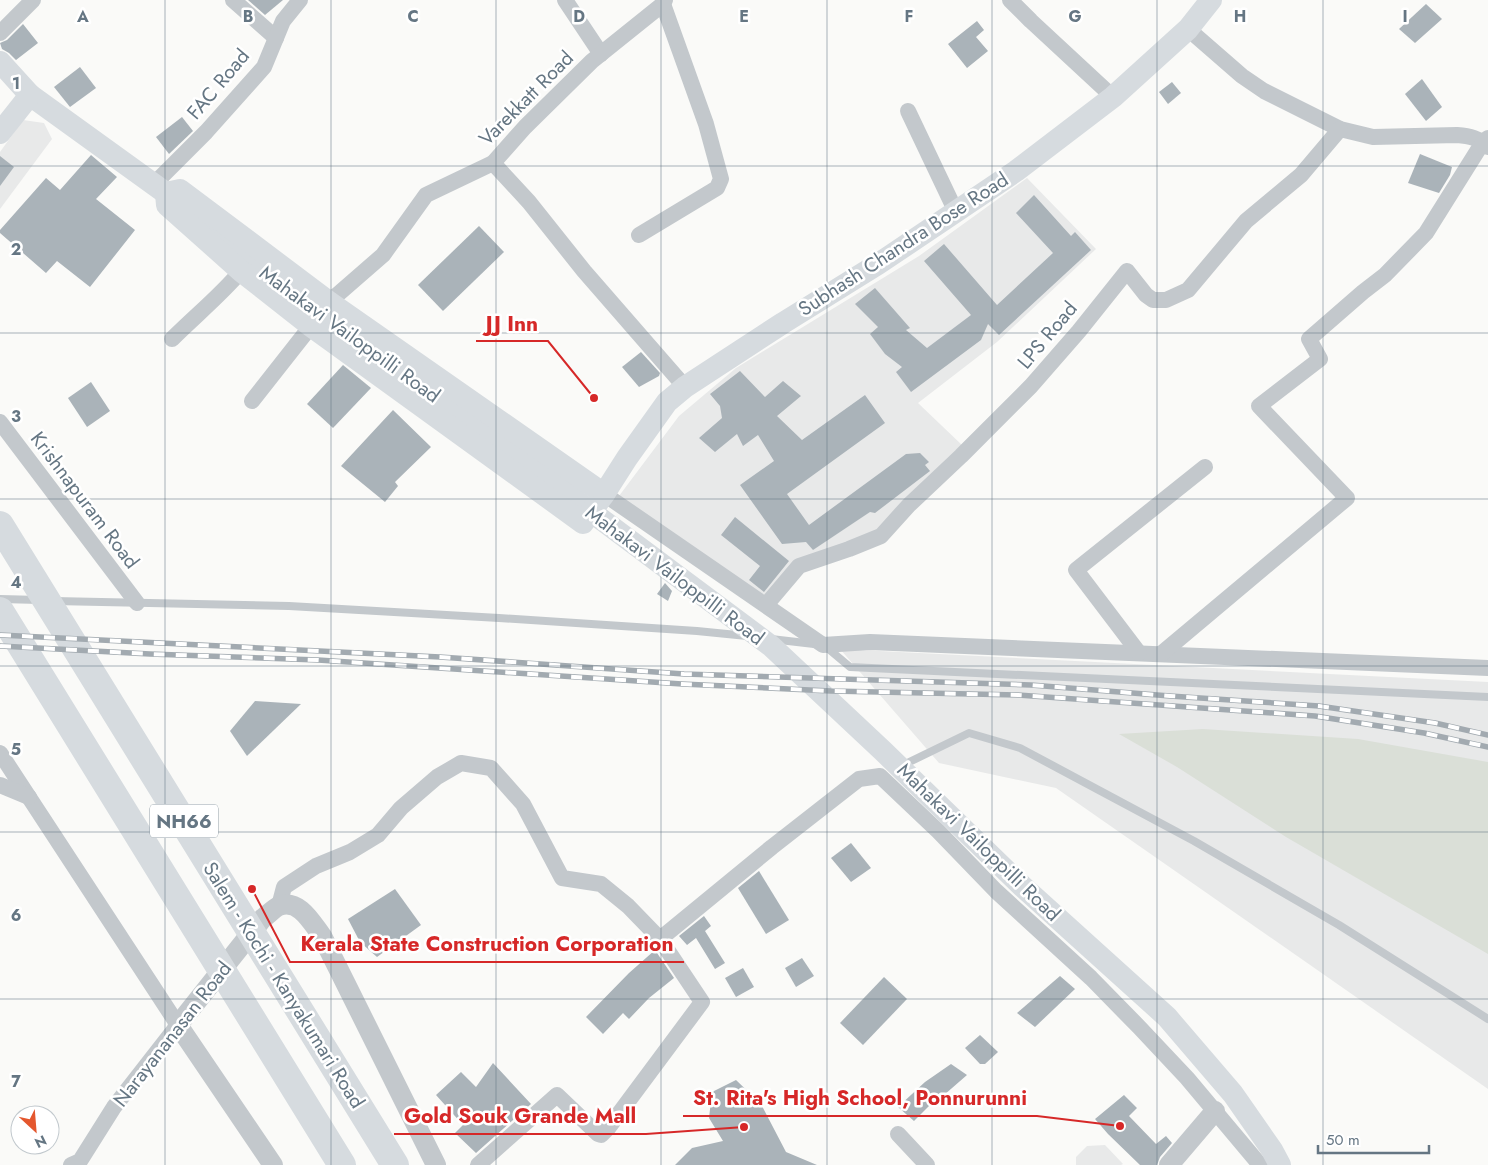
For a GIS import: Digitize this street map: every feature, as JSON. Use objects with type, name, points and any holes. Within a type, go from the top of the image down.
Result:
[{"type":"highway","name":"Salem - Kochi - Kanyakumari Road","points":[[0,525],[395,1165]]},
{"type":"highway","name":"NH66","points":[[0,611],[342,1165]]},
{"type":"main road","name":"Subhash Chandra Bose Road","points":[[311,326],[583,522],[667,402],[685,387],[783,322],[878,264],[1016,171],[1113,96],[1188,29],[1211,0]]},
{"type":"main road","name":"Mahakavi Vailoppilli Road","points":[[0,62],[30,95],[200,217],[273,279],[479,428],[771,646],[883,751],[1022,886],[1167,1017],[1233,1094],[1272,1150],[1280,1165]]},
{"type":"main road","points":[[0,134],[30,95]]},
{"type":"main road","points":[[311,326],[241,271],[167,205],[160,188],[180,190],[329,302],[604,494]]},
{"type":"street","points":[[0,33],[34,0]]},
{"type":"street","points":[[233,0],[276,38]]},
{"type":"street","name":"FAC Road","points":[[160,188],[206,132],[264,67],[283,21],[300,0]]},
{"type":"street","points":[[564,0],[601,54]]},
{"type":"street","points":[[1010,0],[1113,96]]},
{"type":"street","points":[[639,235],[717,188],[722,179],[706,124],[664,2]]},
{"type":"street","name":"Varekkatt Road","points":[[329,302],[383,255],[426,195],[493,163],[525,126],[601,54],[664,2]]},
{"type":"street","points":[[1161,654],[1347,498],[1259,406],[1320,359],[1309,339],[1385,275],[1426,233],[1486,142],[1457,134],[1373,137],[1340,129],[1264,91],[1242,76],[1188,29]]},
{"type":"street","points":[[908,111],[956,212]]},
{"type":"street","name":"LPS Road","points":[[766,605],[799,566],[881,536],[909,504],[961,456],[1031,386],[1079,331],[1126,271],[1146,295],[1153,300],[1166,300],[1188,290],[1246,221],[1302,175],[1340,129]]},
{"type":"street","points":[[493,163],[529,202],[584,271],[685,387]]},
{"type":"street","points":[[172,339],[228,286],[241,271]]},
{"type":"street","points":[[252,401],[311,326]]},
{"type":"street","name":"Krishnapuram Road","points":[[0,422],[137,603]]},
{"type":"street","points":[[1139,654],[1076,570],[1205,467]]},
{"type":"street","points":[[604,494],[824,645],[870,642],[1488,668]]},
{"type":"street","points":[[0,753],[178,1025],[273,1165]]},
{"type":"street","points":[[436,1165],[322,936],[304,911],[292,905],[279,906],[284,887],[316,866],[350,852],[378,835],[401,808],[437,777],[461,763],[491,768],[524,804],[562,878],[601,884],[628,906],[660,938],[702,1002],[609,1127],[601,1135],[557,1095],[478,1165]]},
{"type":"street","points":[[660,938],[772,847],[860,779],[880,776],[996,890],[1098,985],[1187,1078],[1260,1165]]},
{"type":"street","points":[[0,785],[29,797]]},
{"type":"street","name":"Narayananasan Road","points":[[71,1165],[80,1161],[114,1107],[263,918],[279,906]]},
{"type":"street","points":[[1170,1165],[1216,1111]]},
{"type":"street","points":[[898,1134],[927,1165]]},
{"type":"lane","points":[[0,599],[288,606],[697,631],[824,645],[850,667],[1488,697]]},
{"type":"lane","points":[[880,776],[969,733],[1020,748],[1194,841],[1338,924],[1488,1019]]},
{"type":"shaded area","points":[[23,120],[44,123],[52,139],[0,209],[0,152]]},
{"type":"shaded area","points":[[1027,178],[1096,249],[997,342],[918,403],[963,446],[877,532],[797,562],[765,599],[619,496],[679,416],[736,368],[919,256]]},
{"type":"shaded area","points":[[840,649],[1488,682],[1488,1089],[1056,788],[939,763]]},
{"type":"shaded area","points":[[1203,729],[1358,739],[1488,762],[1488,954],[1286,837],[1177,767],[1119,734]]},
{"type":"shaded area","points":[[1105,1145],[1123,1164],[1076,1165],[1076,1157],[1087,1146]]},
{"type":"building","points":[[248,0],[283,0],[265,15]]},
{"type":"building","points":[[1426,4],[1442,19],[1415,43],[1399,29]]},
{"type":"building","points":[[977,21],[984,30],[976,37],[988,51],[967,68],[948,44]]},
{"type":"building","points":[[23,24],[38,43],[16,60],[2,49],[0,43],[7,40]]},
{"type":"building","points":[[80,67],[96,88],[70,107],[54,87]]},
{"type":"building","points":[[1422,79],[1442,107],[1426,121],[1405,94]]},
{"type":"building","points":[[1172,82],[1181,93],[1168,104],[1159,92]]},
{"type":"building","points":[[182,117],[193,131],[169,154],[156,137]]},
{"type":"building","points":[[1420,154],[1452,167],[1450,175],[1439,193],[1408,183]]},
{"type":"building","points":[[91,155],[117,177],[96,199],[135,230],[90,287],[57,261],[46,273],[0,233],[0,230],[46,178],[60,190]]},
{"type":"building","points":[[0,156],[14,167],[0,186]]},
{"type":"building","points":[[1034,195],[1071,236],[1075,232],[1091,250],[999,335],[988,324],[981,340],[911,392],[896,372],[902,367],[885,354],[870,334],[878,327],[855,304],[875,288],[910,328],[906,330],[927,348],[971,315],[924,261],[944,244],[997,305],[1053,253],[1016,213]]},
{"type":"building","points":[[479,226],[504,252],[443,311],[418,285]]},
{"type":"building","points":[[641,352],[660,373],[659,376],[639,387],[622,367]]},
{"type":"building","points":[[343,365],[371,388],[333,428],[307,404]]},
{"type":"building","points":[[740,371],[765,397],[783,381],[801,396],[777,416],[802,440],[865,395],[885,423],[787,494],[809,525],[906,454],[920,453],[929,462],[925,465],[930,471],[875,513],[870,512],[813,550],[806,542],[782,544],[740,485],[774,461],[758,435],[743,446],[737,434],[715,452],[699,438],[722,418],[720,406],[710,394]]},
{"type":"building","points":[[91,382],[110,411],[87,427],[68,398]]},
{"type":"building","points":[[393,410],[431,447],[395,482],[398,486],[385,502],[341,466]]},
{"type":"building","points":[[735,517],[789,561],[764,592],[749,580],[760,566],[721,535]]},
{"type":"building","points":[[665,583],[672,591],[668,601],[657,594]]},
{"type":"building","points":[[255,701],[301,704],[247,756],[230,731]]},
{"type":"building","points":[[851,843],[871,868],[851,882],[831,858]]},
{"type":"building","points":[[759,871],[789,920],[766,934],[738,888]]},
{"type":"building","points":[[395,889],[421,925],[377,957],[360,942],[348,919]]},
{"type":"building","points":[[704,916],[711,926],[705,931],[725,963],[715,969],[696,938],[687,945],[679,936]]},
{"type":"building","points":[[655,950],[674,978],[649,998],[629,1019],[623,1013],[603,1034],[586,1017],[629,973]]},
{"type":"building","points":[[802,958],[814,976],[796,987],[785,968]]},
{"type":"building","points":[[743,968],[754,987],[736,997],[725,978]]},
{"type":"building","points":[[1060,976],[1075,989],[1035,1027],[1017,1013]]},
{"type":"building","points":[[884,977],[907,999],[863,1045],[840,1023]]},
{"type":"building","points":[[980,1035],[998,1052],[985,1064],[980,1064],[965,1048]]},
{"type":"building","points":[[493,1063],[531,1104],[476,1153],[455,1133],[463,1125],[436,1095],[461,1072],[476,1087]]},
{"type":"building","points":[[951,1064],[967,1075],[944,1095],[942,1093],[914,1121],[898,1107],[925,1082]]},
{"type":"building","points":[[736,1080],[761,1104],[786,1152],[817,1165],[675,1165],[692,1148],[723,1141],[709,1118],[712,1092]]},
{"type":"building","points":[[1124,1095],[1137,1108],[1129,1116],[1156,1144],[1166,1136],[1172,1143],[1160,1157],[1157,1165],[1140,1165],[1095,1119]]},
{"type":"railway","points":[[0,635],[440,657],[684,674],[1031,685],[1319,706],[1435,723],[1488,735]]},
{"type":"railway","points":[[0,646],[318,660],[682,684],[831,691],[1018,695],[1315,716],[1424,733],[1488,747]]},
{"type":"place","name":"JJ Inn","points":[[594,398]]},
{"type":"place","name":"Kerala State Construction Corporation","points":[[252,889]]},
{"type":"place","name":"St. Rita's High School, Ponnurunni","points":[[1120,1126]]},
{"type":"place","name":"Gold Souk Grande Mall","points":[[744,1127]]}]
